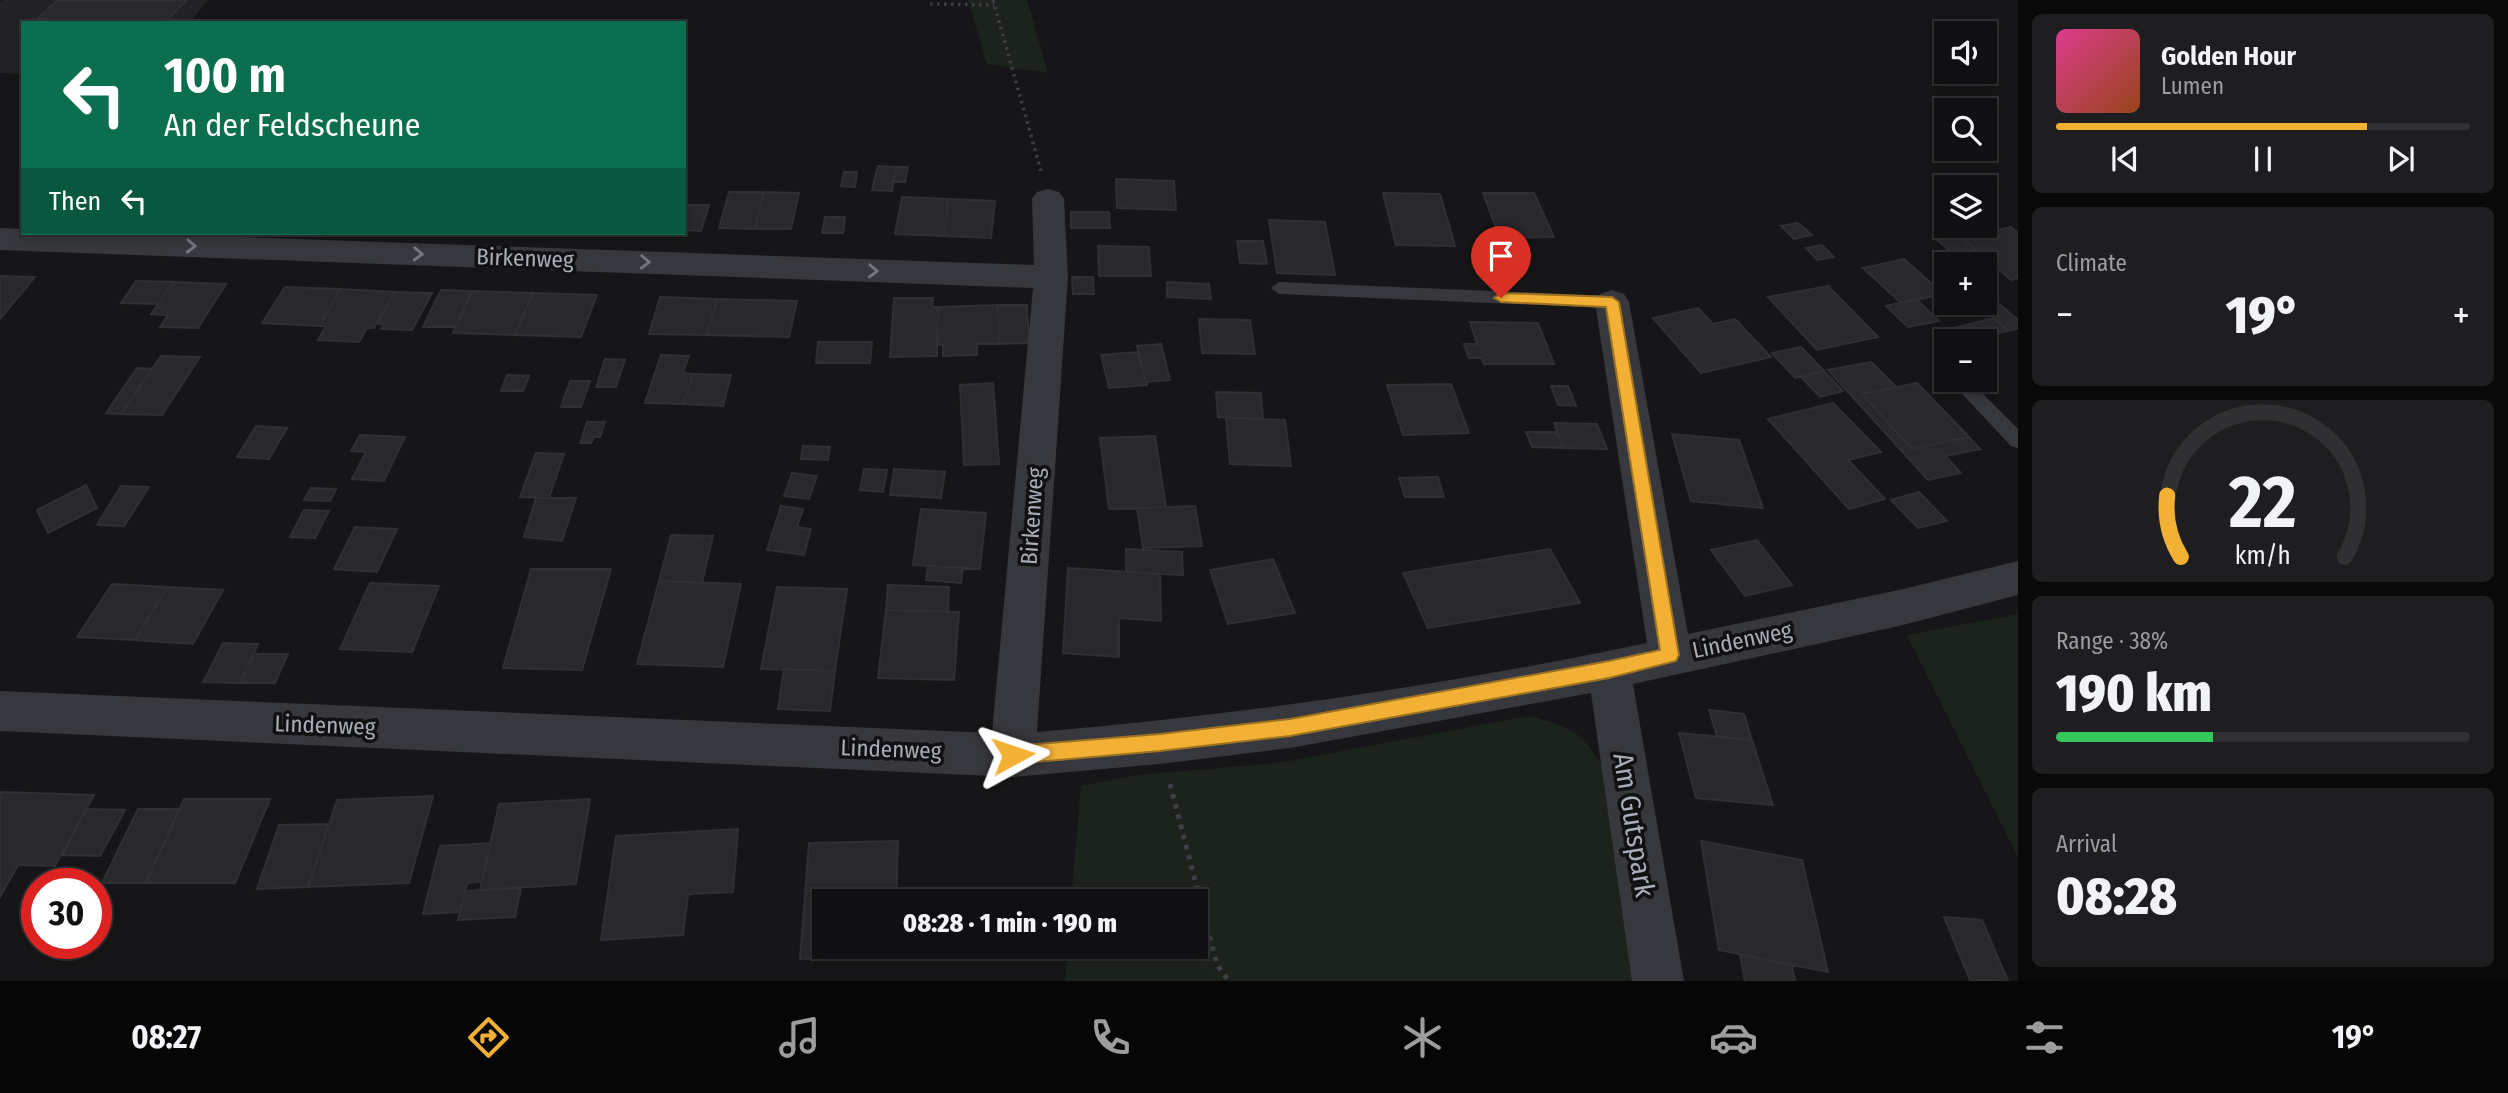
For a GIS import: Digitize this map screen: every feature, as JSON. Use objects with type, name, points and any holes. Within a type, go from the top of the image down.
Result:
[{"type":"street","name":"Birkenweg","points":[[1013,755],[1051,277],[1048,199]]},
{"type":"street","name":"Birkenweg","points":[[0,239],[1051,277]]},
{"type":"street","points":[[1612,302],[1670,655]]},
{"type":"street","name":"Lindenweg","points":[[0,710],[1013,755],[1160,743],[1290,727],[1609,670],[1899,608],[2018,578]]},
{"type":"street","name":"Am Gutspark","points":[[1609,670],[1658,981]]},
{"type":"lane","points":[[1279,288],[1612,302]]},
{"type":"lane","points":[[1970,392],[2018,441]]},
{"type":"path","points":[[930,4],[994,3],[1048,199]]},
{"type":"path","points":[[1160,743],[1217,965],[1229,981]]},
{"type":"shaded area","points":[[208,0],[191,21],[21,21],[21,74],[0,73],[0,2]]},
{"type":"shaded area","points":[[968,0],[1027,0],[1048,73],[987,64]]},
{"type":"shaded area","points":[[2018,614],[2018,857],[1907,635]]},
{"type":"shaded area","points":[[1529,716],[1565,727],[1588,745],[1603,767],[1636,981],[1065,981],[1066,959],[1208,959],[1208,889],[1072,889],[1081,786],[1137,775],[1278,763]]},
{"type":"building","points":[[58,0],[187,0],[166,21],[37,19]]},
{"type":"building","points":[[878,166],[896,167],[892,191],[872,190]]},
{"type":"building","points":[[896,167],[908,167],[905,182],[893,182]]},
{"type":"building","points":[[844,172],[857,172],[855,187],[841,186]]},
{"type":"building","points":[[1116,179],[1174,181],[1176,210],[1117,208]]},
{"type":"building","points":[[729,192],[764,192],[755,229],[719,228]]},
{"type":"building","points":[[764,192],[799,193],[791,229],[755,229]]},
{"type":"building","points":[[1383,193],[1440,194],[1455,246],[1396,245]]},
{"type":"building","points":[[1483,193],[1534,193],[1554,237],[1500,238]]},
{"type":"building","points":[[902,197],[948,199],[944,236],[895,234]]},
{"type":"building","points":[[948,199],[995,201],[991,238],[944,236]]},
{"type":"building","points":[[686,205],[709,205],[701,231],[686,230]]},
{"type":"building","points":[[1071,212],[1109,212],[1110,228],[1071,228]]},
{"type":"building","points":[[825,217],[845,217],[843,233],[822,233]]},
{"type":"building","points":[[1269,220],[1325,222],[1335,275],[1277,273]]},
{"type":"building","points":[[1798,223],[1812,235],[1794,239],[1781,226]]},
{"type":"building","points":[[2011,227],[2018,233],[2018,278],[2011,280],[1997,268],[1997,252],[1978,252],[1962,238],[1997,238],[1997,230]]},
{"type":"building","points":[[1935,238],[1962,238],[1978,252],[1951,252]]},
{"type":"building","points":[[1237,241],[1263,241],[1267,264],[1240,263]]},
{"type":"building","points":[[1822,245],[1834,257],[1817,260],[1806,248]]},
{"type":"building","points":[[1098,246],[1149,247],[1151,276],[1099,276]]},
{"type":"building","points":[[1904,259],[1934,286],[1934,296],[1901,303],[1863,268]]},
{"type":"building","points":[[0,276],[35,277],[0,319]]},
{"type":"building","points":[[1072,277],[1093,277],[1094,294],[1073,294]]},
{"type":"building","points":[[136,281],[174,282],[158,304],[121,303]]},
{"type":"building","points":[[174,282],[226,284],[198,328],[160,327],[168,315],[151,314]]},
{"type":"building","points":[[1167,282],[1209,284],[1211,299],[1167,297]]},
{"type":"building","points":[[1828,286],[1878,337],[1817,350],[1768,297]]},
{"type":"building","points":[[285,287],[340,289],[319,326],[262,323]]},
{"type":"building","points":[[340,289],[395,292],[374,328],[367,328],[359,342],[318,340],[326,326],[319,326]]},
{"type":"building","points":[[441,290],[472,291],[456,327],[423,327]]},
{"type":"building","points":[[472,291],[533,293],[515,335],[453,333]]},
{"type":"building","points":[[395,292],[432,293],[412,330],[381,329],[384,324],[377,324]]},
{"type":"building","points":[[533,293],[597,295],[581,337],[515,335]]},
{"type":"building","points":[[660,297],[717,299],[707,335],[649,334]]},
{"type":"building","points":[[894,298],[933,298],[932,307],[938,307],[937,356],[890,357]]},
{"type":"building","points":[[717,299],[797,301],[789,337],[707,335]]},
{"type":"building","points":[[1916,299],[1939,321],[1908,327],[1886,306]]},
{"type":"building","points":[[1997,303],[2018,320],[2018,328],[2008,331],[1990,315],[1997,315]]},
{"type":"building","points":[[998,305],[999,344],[977,344],[977,355],[943,356],[943,345],[937,345],[938,307]]},
{"type":"building","points":[[998,305],[1027,305],[1029,343],[999,344]]},
{"type":"building","points":[[1698,308],[1713,324],[1735,319],[1771,357],[1701,373],[1653,318]]},
{"type":"building","points":[[1994,318],[2008,331],[1997,333],[1997,329],[1958,327]]},
{"type":"building","points":[[1199,319],[1250,320],[1255,354],[1202,353]]},
{"type":"building","points":[[1470,322],[1538,323],[1554,364],[1484,364],[1482,358],[1469,358],[1464,344],[1477,344]]},
{"type":"building","points":[[818,342],[872,342],[870,363],[816,363]]},
{"type":"building","points":[[1161,344],[1170,380],[1146,382],[1137,346]]},
{"type":"building","points":[[1801,347],[1824,371],[1795,378],[1772,353]]},
{"type":"building","points":[[1138,352],[1147,385],[1109,388],[1101,355]]},
{"type":"building","points":[[661,355],[689,356],[683,373],[693,374],[684,404],[645,403]]},
{"type":"building","points":[[161,356],[200,357],[162,415],[121,414]]},
{"type":"building","points":[[605,359],[625,360],[616,387],[596,387]]},
{"type":"building","points":[[1871,362],[1896,387],[1862,394],[1912,449],[1969,437],[1980,449],[1945,456],[1961,473],[1928,480],[1828,370]]},
{"type":"building","points":[[137,368],[152,369],[121,414],[106,413]]},
{"type":"building","points":[[1824,371],[1843,391],[1820,397],[1801,377]]},
{"type":"building","points":[[693,374],[731,375],[723,406],[684,404]]},
{"type":"building","points":[[507,375],[529,376],[523,391],[501,391]]},
{"type":"building","points":[[570,381],[590,381],[581,407],[561,407]]},
{"type":"building","points":[[993,383],[999,464],[964,465],[960,385]]},
{"type":"building","points":[[1917,383],[1969,437],[1912,449],[1862,394]]},
{"type":"building","points":[[1451,384],[1469,433],[1403,435],[1387,385]]},
{"type":"building","points":[[1551,386],[1568,386],[1576,406],[1558,405]]},
{"type":"building","points":[[1216,392],[1261,393],[1263,419],[1218,417]]},
{"type":"building","points":[[1833,403],[1881,452],[1848,460],[1885,499],[1849,509],[1768,419]]},
{"type":"building","points":[[1226,418],[1285,420],[1291,466],[1230,464]]},
{"type":"building","points":[[587,422],[605,422],[600,437],[594,437],[591,443],[580,443]]},
{"type":"building","points":[[1554,423],[1597,424],[1607,449],[1563,448]]},
{"type":"building","points":[[256,426],[287,428],[269,459],[237,457]]},
{"type":"building","points":[[1526,432],[1557,432],[1563,448],[1532,447]]},
{"type":"building","points":[[1672,434],[1739,440],[1763,508],[1691,501]]},
{"type":"building","points":[[360,435],[405,437],[384,481],[352,479],[366,452],[351,451]]},
{"type":"building","points":[[1155,436],[1166,507],[1109,509],[1100,438]]},
{"type":"building","points":[[803,446],[830,447],[828,460],[801,459]]},
{"type":"building","points":[[536,453],[564,454],[549,498],[520,497]]},
{"type":"building","points":[[864,469],[887,470],[883,492],[860,490]]},
{"type":"building","points":[[894,469],[945,472],[941,498],[890,495]]},
{"type":"building","points":[[792,473],[817,476],[809,499],[784,496]]},
{"type":"building","points":[[1438,477],[1444,497],[1405,497],[1399,478]]},
{"type":"building","points":[[86,485],[97,508],[48,533],[37,510]]},
{"type":"building","points":[[121,486],[149,487],[124,526],[97,525]]},
{"type":"building","points":[[311,488],[336,489],[330,501],[304,500]]},
{"type":"building","points":[[1919,492],[1947,521],[1918,528],[1891,500]]},
{"type":"building","points":[[536,498],[576,498],[562,541],[524,537]]},
{"type":"building","points":[[781,506],[803,509],[797,527],[811,529],[804,555],[767,550]]},
{"type":"building","points":[[1195,506],[1202,546],[1143,548],[1137,508]]},
{"type":"building","points":[[921,509],[986,513],[980,569],[913,565]]},
{"type":"building","points":[[304,510],[329,511],[315,538],[290,537]]},
{"type":"building","points":[[355,527],[397,529],[377,572],[334,569]]},
{"type":"building","points":[[671,535],[713,536],[702,583],[659,581]]},
{"type":"building","points":[[1757,540],[1792,585],[1745,596],[1711,550]]},
{"type":"building","points":[[1126,549],[1182,552],[1183,575],[1126,572]]},
{"type":"building","points":[[1550,549],[1580,603],[1428,628],[1403,573]]},
{"type":"building","points":[[1273,559],[1295,613],[1228,624],[1210,570]]},
{"type":"building","points":[[928,566],[963,568],[961,583],[926,580]]},
{"type":"building","points":[[1068,568],[1160,574],[1161,621],[1119,618],[1119,657],[1063,653]]},
{"type":"building","points":[[531,569],[611,569],[582,670],[503,668]]},
{"type":"building","points":[[659,581],[741,584],[723,667],[637,664]]},
{"type":"building","points":[[370,583],[439,586],[412,652],[340,649]]},
{"type":"building","points":[[112,584],[167,587],[135,640],[77,637]]},
{"type":"building","points":[[888,585],[949,587],[948,612],[886,610]]},
{"type":"building","points":[[167,587],[223,590],[193,644],[135,640]]},
{"type":"building","points":[[777,587],[847,589],[835,671],[761,669]]},
{"type":"building","points":[[886,610],[959,612],[954,680],[878,678]]},
{"type":"building","points":[[223,643],[258,644],[240,683],[203,682]]},
{"type":"building","points":[[253,654],[288,654],[275,683],[240,683]]},
{"type":"building","points":[[784,669],[835,671],[830,711],[778,709]]},
{"type":"building","points":[[1709,710],[1744,714],[1752,740],[1717,736]]},
{"type":"building","points":[[1679,733],[1752,740],[1773,805],[1696,798]]},
{"type":"building","points":[[0,792],[94,795],[55,866],[18,865],[0,897]]},
{"type":"building","points":[[433,796],[409,883],[308,887],[337,800]]},
{"type":"building","points":[[184,799],[270,799],[235,883],[146,883]]},
{"type":"building","points":[[590,799],[576,884],[480,890],[499,804]]},
{"type":"building","points":[[87,809],[125,810],[100,856],[62,855]]},
{"type":"building","points":[[138,809],[180,809],[146,883],[112,883],[112,868],[109,868]]},
{"type":"building","points":[[329,824],[308,887],[257,889],[279,825]]},
{"type":"building","points":[[738,829],[733,892],[688,894],[683,935],[601,940],[616,836]]},
{"type":"building","points":[[898,841],[896,889],[812,889],[812,959],[800,959],[809,843]]},
{"type":"building","points":[[1701,841],[1802,860],[1828,972],[1719,950]]},
{"type":"building","points":[[491,843],[482,881],[467,883],[460,912],[423,914],[440,846]]},
{"type":"building","points":[[521,888],[515,917],[458,920],[465,891]]},
{"type":"building","points":[[1944,917],[1982,920],[2008,981],[1970,980]]},
{"type":"building","points":[[1740,955],[1792,965],[1795,981],[1745,981]]},
{"type":"route","points":[[1013,755],[1160,743],[1290,727],[1609,670],[1670,655],[1612,302],[1501,298]]}]
